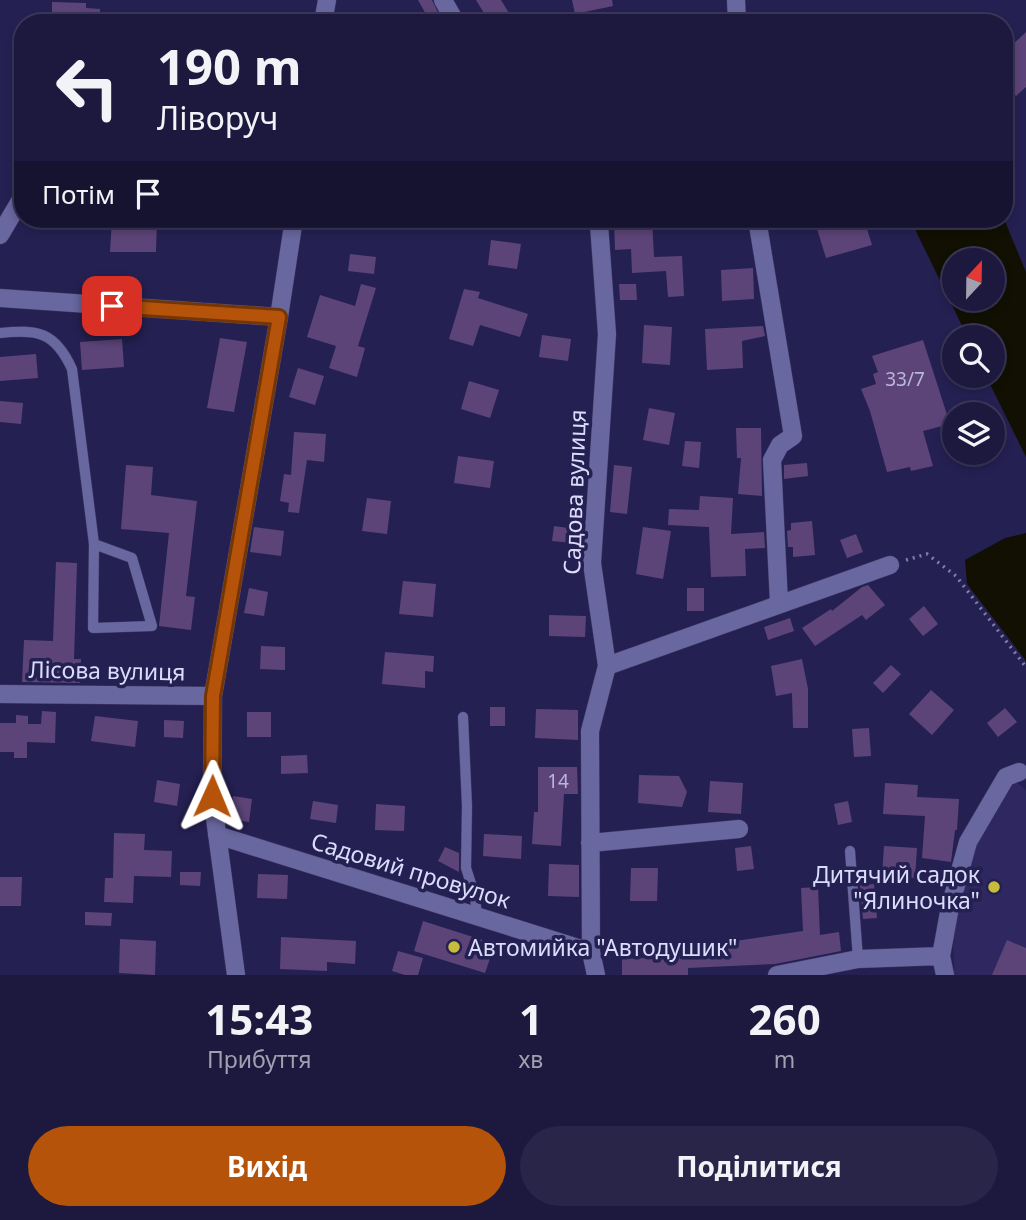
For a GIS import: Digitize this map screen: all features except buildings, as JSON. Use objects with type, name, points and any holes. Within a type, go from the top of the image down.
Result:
[{"type":"street","points":[[0,235],[14,211]]},
{"type":"street","points":[[236,975],[212,796],[213,696],[293,228]]},
{"type":"street","name":"Садова вулиця","points":[[596,975],[591,952],[590,731],[607,666],[592,563],[607,334],[599,228]]},
{"type":"street","points":[[758,228],[793,436],[780,445],[772,460],[779,603]]},
{"type":"street","points":[[0,298],[279,317]]},
{"type":"street","points":[[607,666],[890,565]]},
{"type":"street","name":"Лісова вулиця","points":[[0,694],[213,696]]},
{"type":"street","points":[[944,975],[941,956],[950,907],[968,842],[1006,777],[1023,775]]},
{"type":"street","points":[[590,843],[740,829]]},
{"type":"street","name":"Садовий провулок","points":[[217,835],[591,952]]},
{"type":"street","points":[[777,975],[858,959],[941,956]]},
{"type":"lane","points":[[0,333],[27,330],[47,336],[65,353],[72,369],[94,544],[93,628],[152,626],[132,558],[94,544]]},
{"type":"lane","points":[[463,717],[467,806],[466,868],[475,896],[477,916]]},
{"type":"lane","points":[[850,851],[858,959]]},
{"type":"path","points":[[890,565],[927,554],[956,576],[1026,667]]},
{"type":"shaded area","points":[[914,228],[1008,228],[1026,272],[1026,457],[1005,414],[1005,402],[999,402],[992,388],[1005,388],[1005,325],[962,325],[955,312],[1005,311],[1005,248],[942,248],[942,285]]},
{"type":"shaded area","points":[[1026,533],[1026,661],[967,584],[965,560],[1005,538]]},
{"type":"shaded area","name":"Дитячий садок \"Ялиночка\"","points":[[1015,781],[1026,790],[1026,975],[954,975],[953,921],[972,853]]},
{"type":"place","name":"Дитячий садок \"Ялиночка\"","points":[[994,887]]},
{"type":"place","name":"Автомийка \"Автодушик\"","points":[[454,947]]},
{"type":"route","points":[[112,306],[279,317],[213,696],[212,796]]}]
